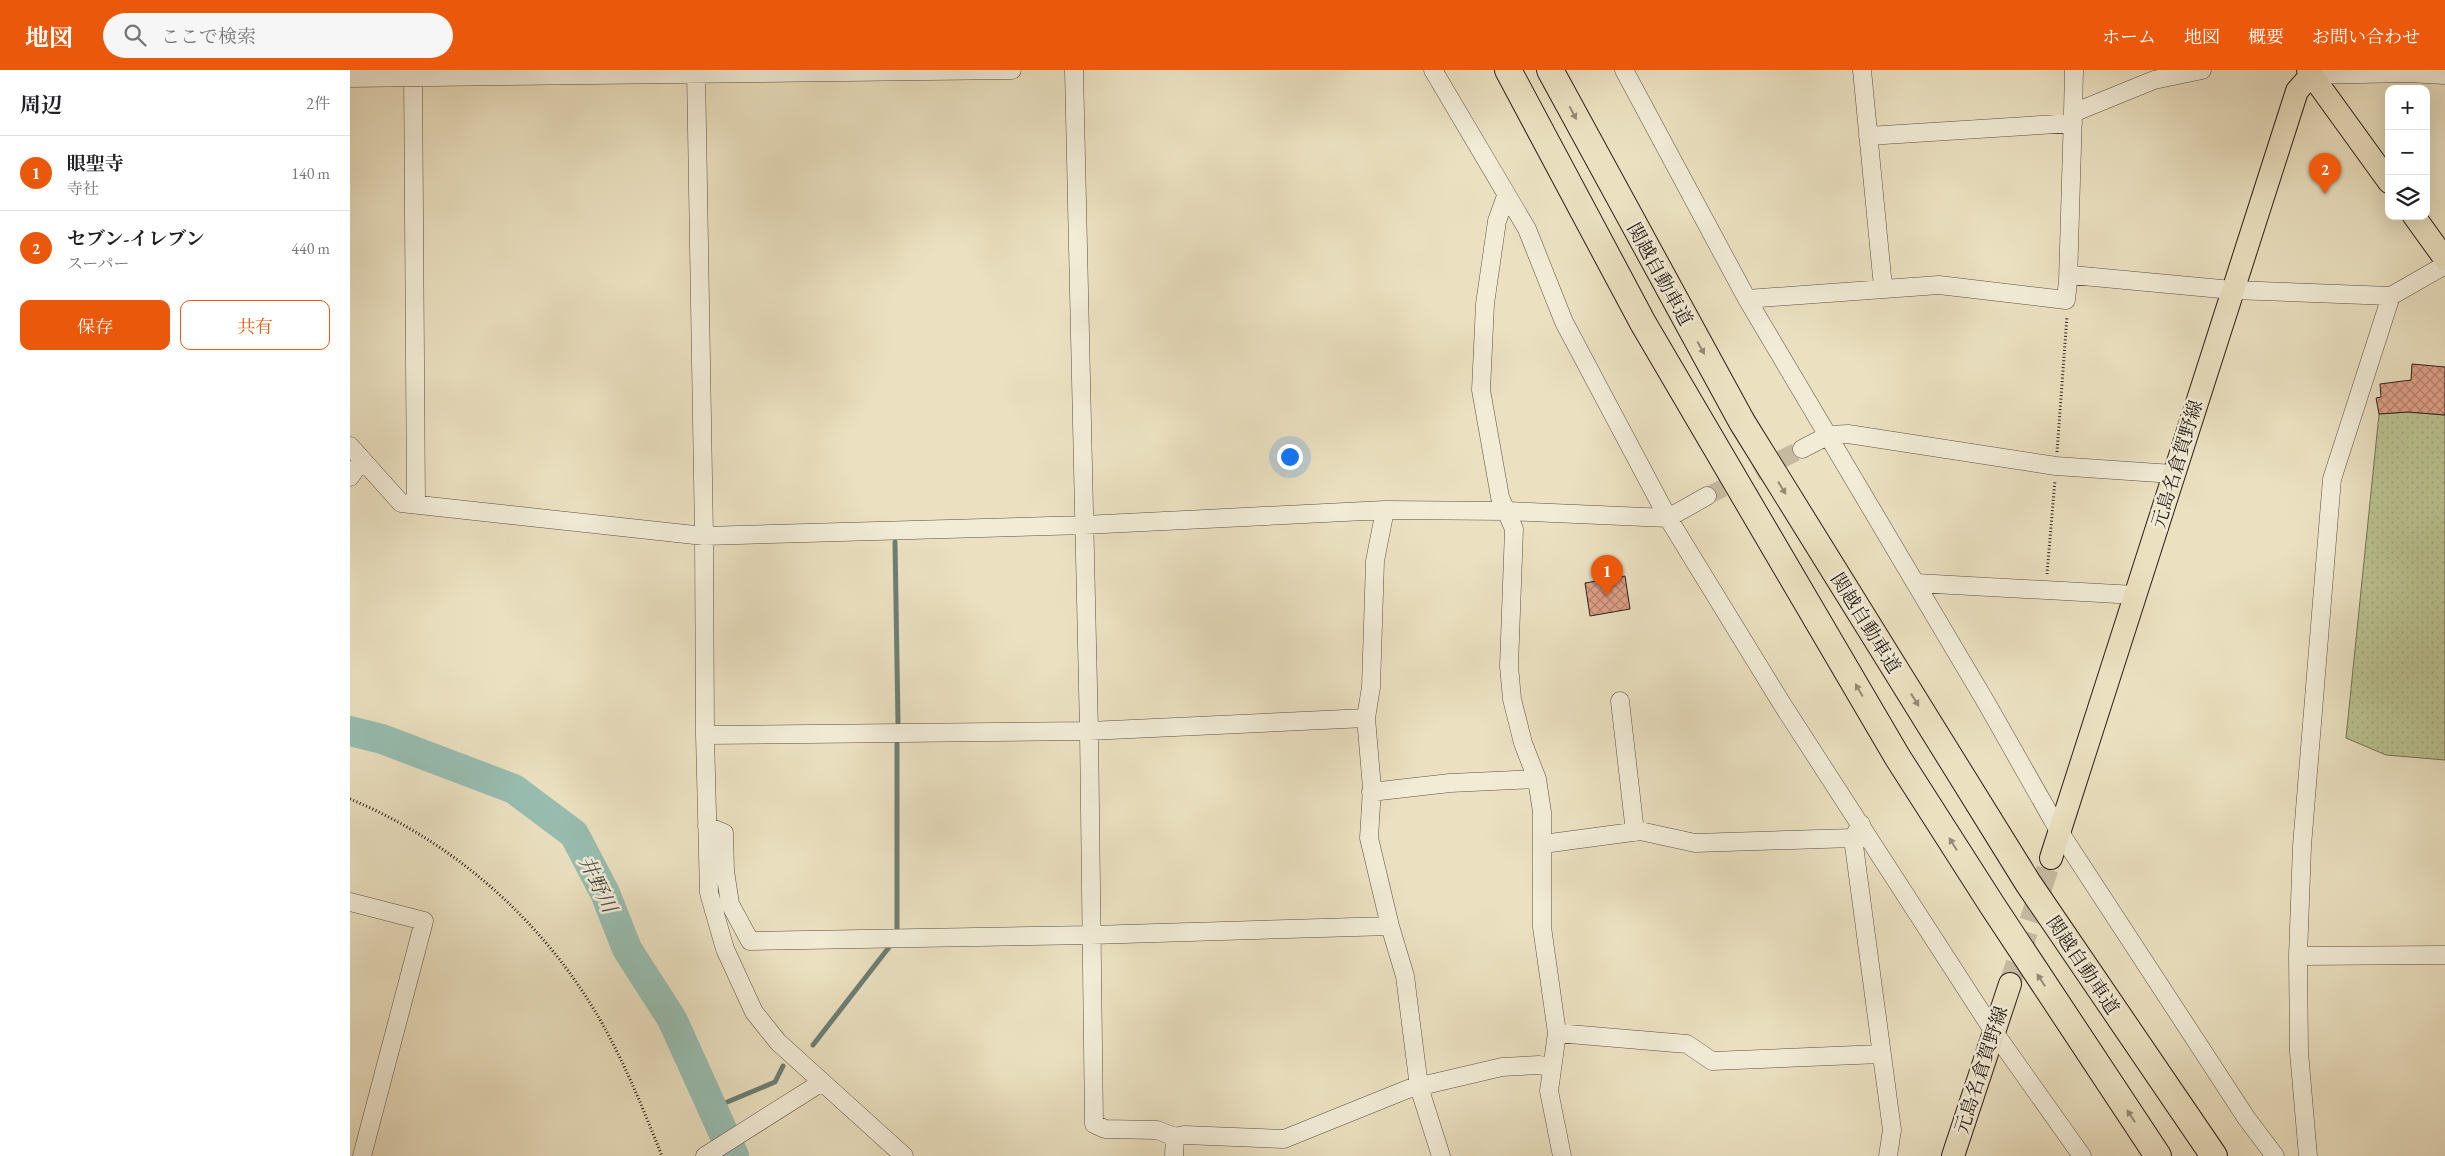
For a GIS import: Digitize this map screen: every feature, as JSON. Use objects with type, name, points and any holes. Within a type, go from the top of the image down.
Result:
[{"type":"highway","points":[[1502,70],[1536,124]]},
{"type":"highway","name":"関越自動車道","points":[[1508,70],[1639,314],[1708,436],[1898,758],[1992,905],[2158,1156]]},
{"type":"highway","name":"関越自動車道","points":[[1550,70],[1747,430],[2028,883],[2214,1156]]},
{"type":"main road","points":[[2310,72],[2385,176]]},
{"type":"main road","name":"元島名倉賀野線","points":[[2050,858],[2297,91],[2310,72]]},
{"type":"main road","points":[[2417,220],[2445,259]]},
{"type":"main road","name":"元島名倉賀野線","points":[[1953,1156],[2010,984]]},
{"type":"street","points":[[350,78],[413,74],[1012,70]]},
{"type":"street","points":[[1074,70],[1089,731],[1094,1124],[1105,1129],[1157,1130],[1175,1137],[1184,1135],[1284,1140],[1408,1089],[1502,1067],[1539,1065],[1551,1067]]},
{"type":"street","points":[[1433,70],[1527,229],[1564,322],[1668,518],[1857,831],[1994,1032],[2082,1156]]},
{"type":"street","points":[[1624,70],[1747,299],[1916,583],[2059,831],[2247,1119],[2275,1156]]},
{"type":"street","points":[[1862,70],[1883,287]]},
{"type":"street","points":[[1747,299],[1883,287],[1939,285],[2066,300],[2074,70]]},
{"type":"street","points":[[1868,136],[2073,118],[2154,80],[2202,70]]},
{"type":"street","points":[[696,72],[709,894],[725,949],[754,1012],[778,1042],[904,1156]]},
{"type":"street","points":[[2310,72],[2445,75]]},
{"type":"street","points":[[413,74],[416,504]]},
{"type":"street","points":[[1506,196],[1497,221],[1486,304],[1481,390],[1500,497],[1514,529],[1510,666],[1512,699],[1523,743],[1536,779],[1542,812],[1542,927],[1557,1032],[1549,1091],[1562,1156]]},
{"type":"street","points":[[2068,281],[2072,275],[2232,290],[2391,296],[2445,265]]},
{"type":"street","points":[[2308,1156],[2299,1052],[2298,956],[2302,846],[2332,479],[2391,296]]},
{"type":"street","points":[[1802,450],[1829,435],[1848,434],[2056,466],[2173,474]]},
{"type":"street","points":[[350,446],[401,502],[704,536],[1084,525],[1385,510],[1507,511],[1668,518],[1707,496]]},
{"type":"street","points":[[350,477],[362,460]]},
{"type":"street","points":[[1385,510],[1374,561],[1371,687],[1366,718],[1372,792],[1369,838],[1390,926],[1405,976],[1419,1087],[1442,1156]]},
{"type":"street","points":[[1916,583],[2136,595]]},
{"type":"street","points":[[1620,701],[1635,832]]},
{"type":"street","points":[[705,735],[1089,731],[1366,718]]},
{"type":"street","points":[[1372,792],[1450,783],[1536,779]]},
{"type":"street","points":[[707,826],[724,833],[725,871],[730,904],[750,941],[1091,935],[1390,926]]},
{"type":"street","points":[[1543,844],[1635,832],[1696,843],[1857,831]]},
{"type":"street","points":[[1857,831],[1881,1054],[1892,1130],[1888,1156]]},
{"type":"street","points":[[350,902],[424,921],[362,1156]]},
{"type":"street","points":[[2298,956],[2445,955]]},
{"type":"street","points":[[1557,1032],[1687,1044],[1712,1061],[1881,1054]]},
{"type":"street","points":[[705,1156],[822,1082]]},
{"type":"street","points":[[1174,1156],[1175,1137]]},
{"type":"path","points":[[2046,590],[2067,322],[2066,300]]},
{"type":"path","points":[[350,799],[415,832],[462,862],[510,904],[549,946],[579,986],[610,1038],[662,1156]]},
{"type":"green space","points":[[2408,412],[2445,415],[2445,760],[2386,755],[2346,738],[2379,414]]},
{"type":"building","points":[[2412,364],[2445,367],[2445,415],[2408,412],[2379,414],[2376,398],[2381,397],[2380,384],[2411,380]]},
{"type":"building","points":[[1625,576],[1630,609],[1590,616],[1585,583]]},
{"type":"waterway","points":[[895,542],[898,723]]},
{"type":"waterway","name":"井野川","points":[[350,731],[382,739],[514,789],[574,834],[605,893],[627,949],[672,1019],[734,1156]]},
{"type":"waterway","points":[[897,744],[897,928]]},
{"type":"waterway","points":[[813,1045],[890,946]]},
{"type":"waterway","points":[[713,1108],[775,1082],[783,1066]]},
{"type":"tunnel","points":[[1707,496],[1802,449]]},
{"type":"tunnel","points":[[2010,984],[2051,858]]},
{"type":"place","name":"セブン-イレブン","points":[[2325,194]]},
{"type":"place","name":"眼聖寺","points":[[1607,596]]}]
